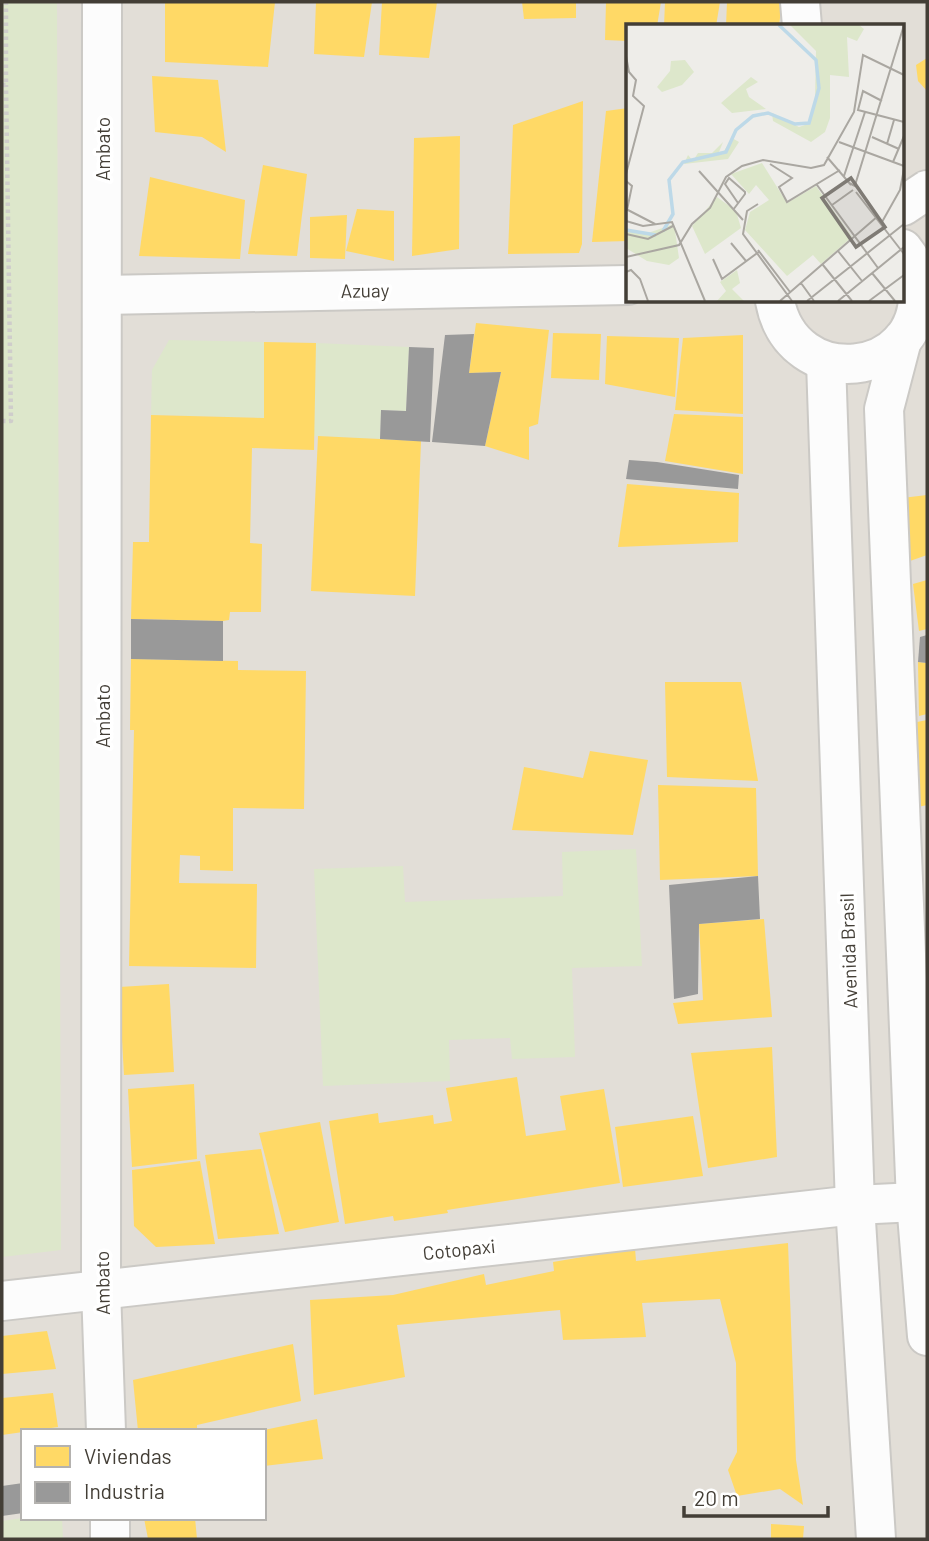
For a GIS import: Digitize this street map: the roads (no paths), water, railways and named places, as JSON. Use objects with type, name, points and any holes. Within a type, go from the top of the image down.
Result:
[{"type":"street","name":"Ambato","points":[[102,2],[101,1289],[106,1429]]},
{"type":"street","points":[[800,2],[802,24]]},
{"type":"street","points":[[904,205],[927,190]]},
{"type":"street","points":[[904,251],[918,276],[919,300],[884,409],[916,1202],[927,1336]]},
{"type":"street","name":"Azuay","points":[[103,295],[626,285]]},
{"type":"street","points":[[776,303],[781,323],[792,340],[807,354],[846,366],[867,363],[914,321]]},
{"type":"street","name":"Avenida Brasil","points":[[826,362],[855,1205],[876,1539]]},
{"type":"street","name":"Cotopaxi","points":[[2,1301],[855,1205],[916,1202]]},
{"type":"street","points":[[110,1520],[110,1539]]}]
